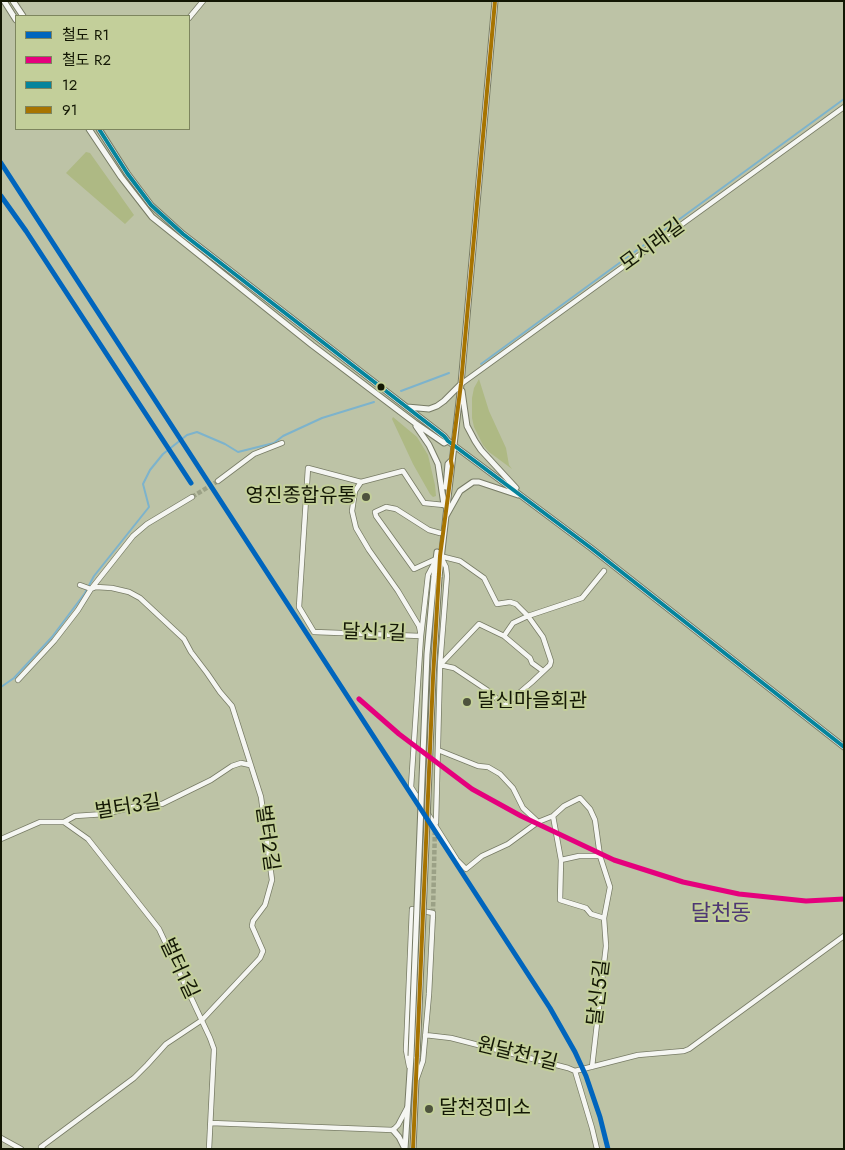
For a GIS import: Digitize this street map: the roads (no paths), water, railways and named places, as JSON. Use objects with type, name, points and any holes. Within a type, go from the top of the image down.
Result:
[{"type":"street","points":[[4,1],[15,18]]},
{"type":"street","points":[[14,1],[22,15]]},
{"type":"street","points":[[190,17],[203,1]]},
{"type":"street","points":[[436,824],[411,787],[421,636],[428,575],[438,557],[452,466],[495,1]]},
{"type":"street","name":"모시래길","points":[[461,384],[844,106]]},
{"type":"street","points":[[94,130],[157,211],[202,249],[407,407],[454,446],[592,548],[844,747]]},
{"type":"street","points":[[94,130],[134,196],[152,217],[312,345],[414,423],[442,443],[448,441]]},
{"type":"street","points":[[407,407],[429,409],[437,406],[461,384]]},
{"type":"street","points":[[461,384],[467,426],[475,441],[494,465],[524,497]]},
{"type":"street","points":[[414,423],[429,445],[438,464],[444,505]]},
{"type":"street","points":[[218,481],[254,454],[282,443]]},
{"type":"street","points":[[413,1149],[416,1081],[414,1056],[438,557],[448,464],[451,461]]},
{"type":"street","name":"달신1길","points":[[361,482],[354,491],[352,511],[356,528],[398,591],[419,626],[421,636],[314,632],[299,607],[308,468],[361,482],[402,471],[424,503],[444,505]]},
{"type":"street","points":[[445,519],[460,491],[473,482],[479,482],[524,497]]},
{"type":"street","points":[[18,680],[54,641],[78,610],[91,589],[133,536],[147,524],[192,497]]},
{"type":"street","points":[[440,533],[429,530],[396,509],[386,507],[375,512],[414,569],[438,557],[460,561],[484,578],[497,604],[510,602],[516,604],[544,637],[551,660],[550,665],[504,706],[490,692],[454,668],[440,665]]},
{"type":"street","points":[[436,824],[440,665],[447,576],[446,567],[438,557]]},
{"type":"street","points":[[504,636],[513,623],[582,598],[604,571]]},
{"type":"street","points":[[80,585],[91,589]]},
{"type":"street","name":"벌터2길","points":[[43,1149],[41,1147],[134,1078],[166,1044],[202,1020],[260,958],[263,951],[252,926],[265,905],[272,880],[258,782],[250,765],[232,706],[190,652],[184,639],[140,598],[130,592],[112,588],[96,587],[91,589]]},
{"type":"street","points":[[440,665],[479,624],[504,636],[543,671]]},
{"type":"street","points":[[438,750],[478,766],[488,767],[500,774],[513,788],[523,808],[538,822]]},
{"type":"street","name":"벌터3길","points":[[1,839],[40,822],[64,822],[76,816],[105,814],[144,804],[162,804],[211,780],[232,766],[241,763],[250,765]]},
{"type":"street","name":"달신5길","points":[[436,824],[457,860],[466,869],[482,856],[508,844],[538,822],[553,816],[564,806],[580,798],[590,809],[595,820],[600,856],[610,887],[604,918],[606,946],[592,1068]]},
{"type":"street","points":[[553,816],[561,860],[560,900],[586,908],[591,914],[604,918]]},
{"type":"street","name":"벌터1길","points":[[64,822],[88,838],[159,929],[202,1020],[214,1049],[209,1149]]},
{"type":"street","points":[[561,860],[579,856],[600,856]]},
{"type":"street","points":[[410,1073],[406,1050],[412,909],[433,913],[424,1060],[416,1081]]},
{"type":"street","points":[[575,1071],[638,1055],[689,1049],[844,936]]},
{"type":"street","name":"원달천1길","points":[[425,1035],[451,1038],[575,1071],[597,1149]]},
{"type":"street","points":[[405,1149],[410,1073],[414,1056]]},
{"type":"street","points":[[393,1130],[408,1106]]},
{"type":"street","points":[[211,1123],[393,1130],[399,1136],[405,1149]]},
{"type":"street","points":[[1,1138],[21,1149]]},
{"type":"waterway","points":[[481,364],[844,99]]},
{"type":"waterway","points":[[401,391],[449,373]]},
{"type":"waterway","points":[[1,687],[14,678],[52,637],[85,593],[94,576],[149,507],[143,484],[150,470],[163,454],[187,435],[197,432],[238,452],[274,443],[283,436],[322,418],[374,402]]},
{"type":"tunnel","points":[[192,497],[218,481]]},
{"type":"tunnel","points":[[433,913],[435,824]]},
{"type":"rail line","name":"R1","points":[[1,163],[550,1008],[575,1052],[586,1076],[600,1117],[608,1149]]},
{"type":"rail line","name":"R1","points":[[1,196],[26,231],[191,483]]},
{"type":"rail line","name":"R2","points":[[359,699],[399,734],[472,789],[521,816],[614,860],[683,882],[739,894],[806,901],[844,899]]},
{"type":"place","name":"영진종합유통","points":[[366,497]]},
{"type":"place","name":"달신마을회관","points":[[467,702]]},
{"type":"place","name":"달천정미소","points":[[429,1109]]},
{"type":"district","name":"달천동","points":[[721,915]]}]
